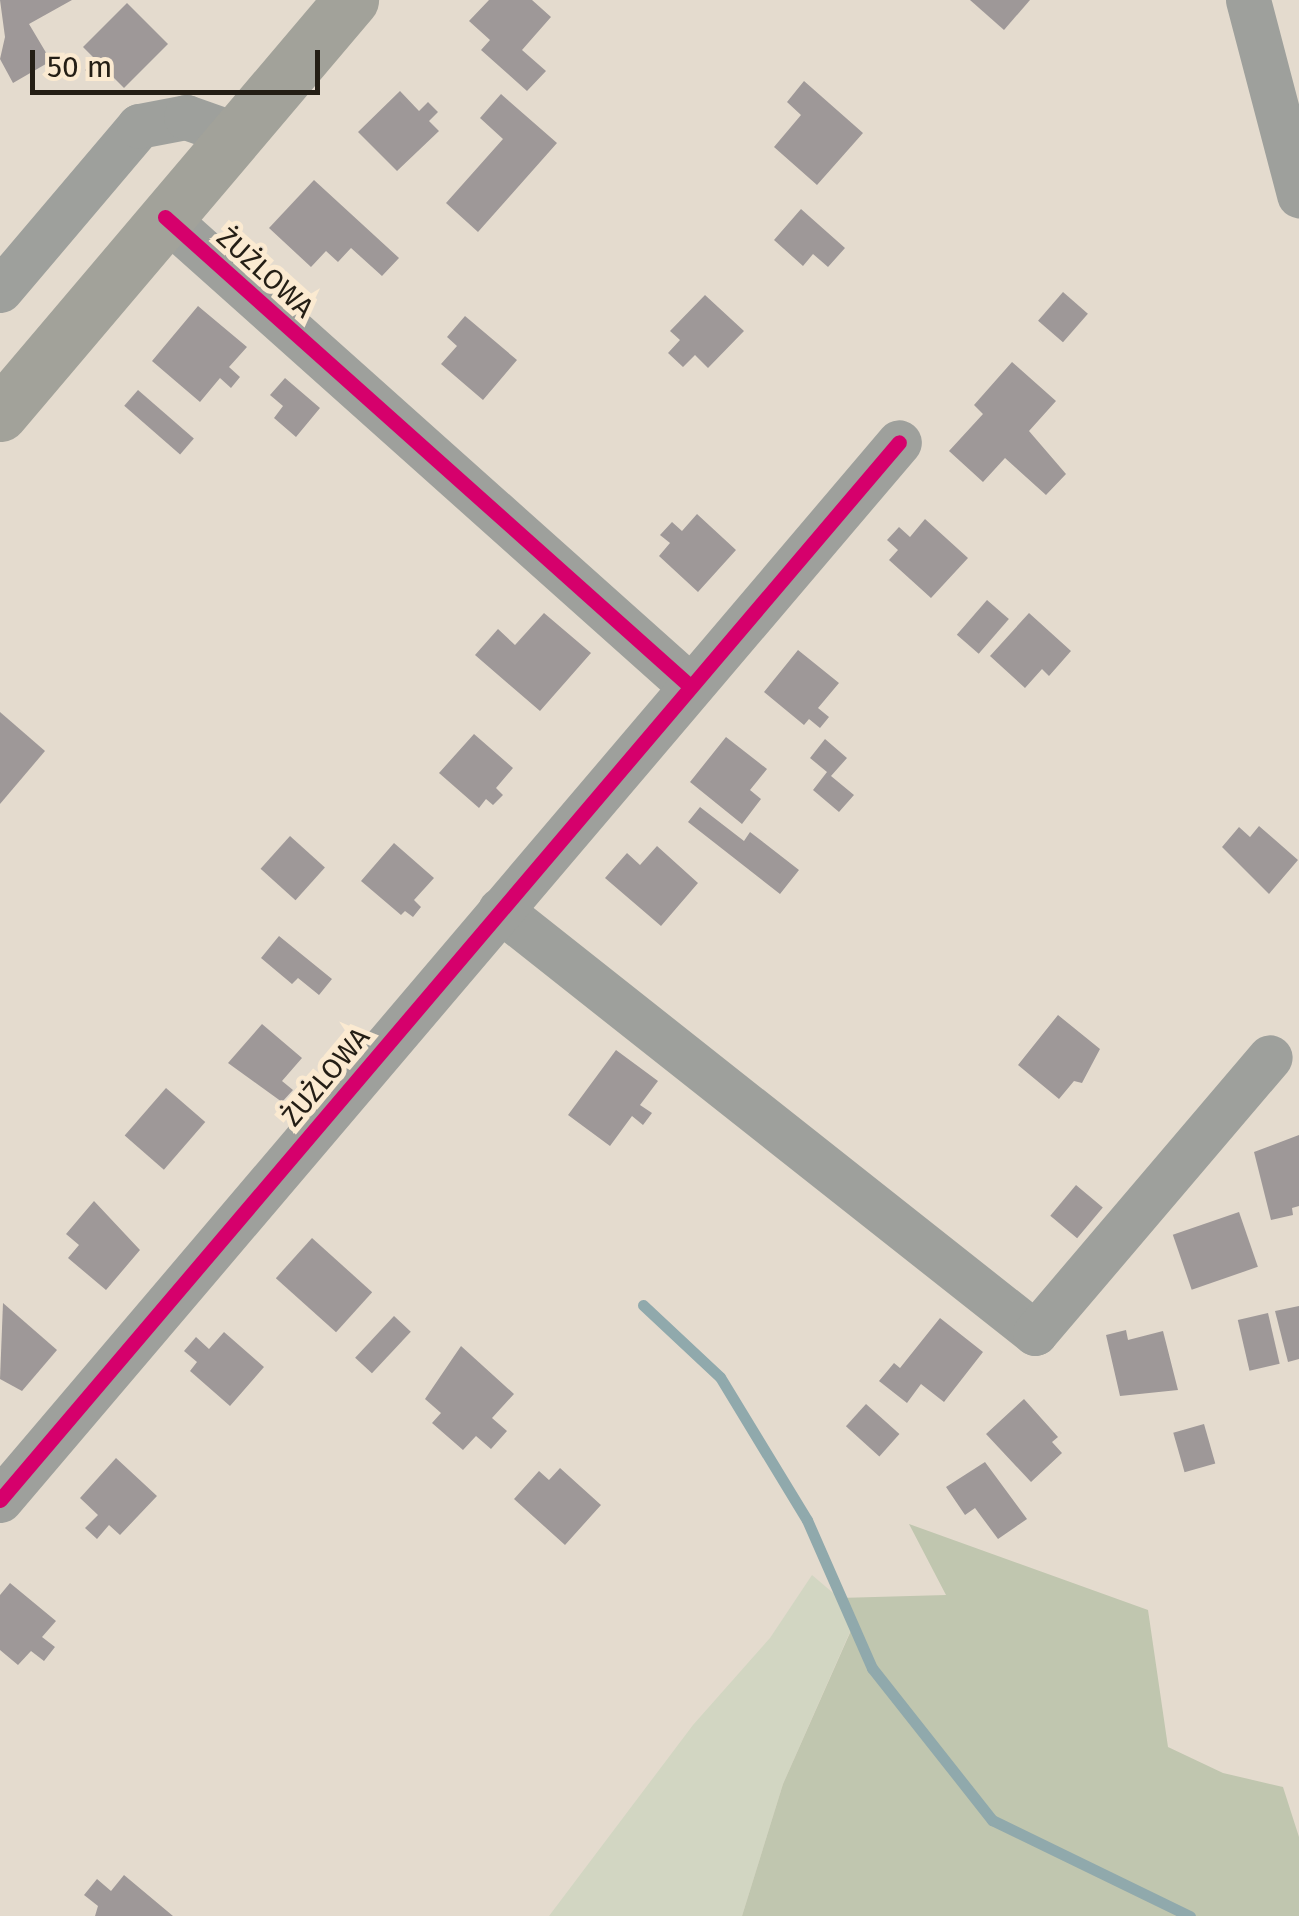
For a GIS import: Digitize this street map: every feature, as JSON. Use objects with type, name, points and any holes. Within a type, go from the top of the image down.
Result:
[{"type":"main road","points":[[0,414],[351,0]]},
{"type":"street","points":[[1248,0],[1299,195]]},
{"type":"street","points":[[0,290],[138,126],[186,117],[234,134]]},
{"type":"street","name":"ŻUŻLOWA","points":[[165,217],[690,686]]},
{"type":"street","name":"ŻUŻLOWA","points":[[0,1500],[899,442]]},
{"type":"street","points":[[500,910],[1035,1333],[1270,1057]]},
{"type":"green space","points":[[909,1524],[1148,1610],[1168,1747],[1223,1773],[1283,1787],[1299,1837],[1299,1916],[742,1916],[783,1784],[853,1626],[839,1598],[946,1595]]},
{"type":"green space","points":[[812,1575],[839,1598],[853,1625],[783,1784],[742,1916],[549,1916],[693,1725],[770,1638]]},
{"type":"building","points":[[0,0],[72,0],[29,24],[51,61],[13,83],[0,59],[5,37]]},
{"type":"building","points":[[489,0],[532,0],[551,17],[522,50],[546,71],[527,91],[481,50],[490,40],[469,21]]},
{"type":"building","points":[[970,0],[1030,0],[1004,30]]},
{"type":"building","points":[[127,3],[168,44],[124,88],[106,70],[96,81],[85,70],[96,60],[83,47]]},
{"type":"building","points":[[804,81],[863,133],[817,185],[774,147],[801,115],[787,102]]},
{"type":"building","points":[[400,91],[419,111],[428,102],[438,112],[429,121],[439,131],[397,171],[358,132]]},
{"type":"building","points":[[501,94],[557,143],[478,232],[446,203],[503,139],[480,118]]},
{"type":"building","points":[[314,180],[399,258],[382,276],[351,248],[338,262],[326,251],[311,267],[269,228]]},
{"type":"building","points":[[801,209],[845,248],[828,267],[813,254],[803,266],[774,240]]},
{"type":"building","points":[[1063,292],[1088,314],[1063,342],[1038,321]]},
{"type":"building","points":[[705,295],[744,331],[708,368],[695,355],[683,367],[668,353],[680,340],[670,331]]},
{"type":"building","points":[[198,306],[247,347],[229,367],[240,377],[231,388],[220,378],[200,402],[152,361]]},
{"type":"building","points":[[465,316],[517,360],[483,400],[441,364],[457,346],[447,337]]},
{"type":"building","points":[[1012,362],[1056,401],[1029,431],[1066,474],[1046,495],[1005,458],[983,482],[949,451],[983,414],[974,405]]},
{"type":"building","points":[[285,378],[320,408],[296,437],[274,418],[283,406],[270,395]]},
{"type":"building","points":[[138,390],[194,439],[180,454],[124,406]]},
{"type":"building","points":[[697,514],[736,550],[698,592],[659,556],[670,543],[660,535],[672,522],[682,531]]},
{"type":"building","points":[[925,519],[968,558],[931,598],[889,560],[898,550],[887,540],[899,527],[910,537]]},
{"type":"building","points":[[987,600],[1009,619],[979,654],[957,635]]},
{"type":"building","points":[[544,613],[591,653],[540,711],[475,655],[498,629],[515,645]]},
{"type":"building","points":[[1029,613],[1071,651],[1049,676],[1042,669],[1025,688],[990,656]]},
{"type":"building","points":[[798,650],[839,683],[818,708],[829,717],[820,728],[809,719],[804,725],[764,692]]},
{"type":"building","points":[[0,712],[45,751],[0,804]]},
{"type":"building","points":[[474,734],[513,768],[496,788],[503,795],[493,805],[486,799],[479,808],[439,773]]},
{"type":"building","points":[[726,737],[767,769],[750,790],[761,799],[742,824],[690,782]]},
{"type":"building","points":[[825,739],[847,758],[831,776],[854,795],[839,812],[813,790],[827,772],[810,758]]},
{"type":"building","points":[[700,807],[744,841],[750,832],[799,870],[780,894],[688,822]]},
{"type":"building","points":[[1259,826],[1298,860],[1269,894],[1222,847],[1239,827],[1250,837]]},
{"type":"building","points":[[290,836],[325,867],[295,900],[261,869]]},
{"type":"building","points":[[394,843],[434,878],[414,900],[421,907],[413,917],[405,911],[401,915],[361,881]]},
{"type":"building","points":[[657,846],[698,883],[661,926],[605,878],[627,853],[640,865]]},
{"type":"building","points":[[279,936],[332,979],[319,995],[298,978],[292,984],[261,958]]},
{"type":"building","points":[[1058,1015],[1100,1049],[1082,1083],[1074,1081],[1059,1099],[1018,1065]]},
{"type":"building","points":[[262,1024],[302,1058],[282,1081],[293,1090],[282,1102],[228,1063]]},
{"type":"building","points":[[616,1050],[658,1081],[640,1105],[652,1113],[643,1125],[632,1116],[610,1146],[568,1115]]},
{"type":"building","points":[[166,1088],[205,1122],[164,1170],[125,1136]]},
{"type":"building","points":[[1299,1135],[1299,1206],[1292,1208],[1293,1215],[1271,1220],[1254,1152]]},
{"type":"building","points":[[1076,1185],[1103,1207],[1077,1238],[1050,1216]]},
{"type":"building","points":[[94,1201],[140,1250],[106,1290],[68,1258],[79,1245],[66,1234]]},
{"type":"building","points":[[1239,1212],[1258,1267],[1192,1290],[1173,1235]]},
{"type":"building","points":[[312,1238],[372,1292],[336,1332],[276,1278]]},
{"type":"building","points":[[3,1303],[57,1350],[22,1391],[0,1379]]},
{"type":"building","points":[[1299,1306],[1299,1359],[1288,1362],[1275,1311]]},
{"type":"building","points":[[1268,1313],[1280,1364],[1249,1371],[1238,1320]]},
{"type":"building","points":[[394,1316],[411,1332],[372,1373],[355,1358]]},
{"type":"building","points":[[940,1318],[983,1352],[944,1402],[921,1384],[907,1403],[879,1381],[894,1363],[900,1368]]},
{"type":"building","points":[[1126,1330],[1128,1340],[1163,1331],[1178,1390],[1120,1396],[1106,1335]]},
{"type":"building","points":[[224,1332],[264,1367],[230,1406],[190,1371],[197,1362],[184,1351],[196,1337],[209,1349]]},
{"type":"building","points":[[461,1346],[514,1394],[492,1418],[507,1431],[491,1449],[476,1436],[463,1450],[432,1423],[441,1413],[425,1399]]},
{"type":"building","points":[[1024,1399],[1058,1437],[1052,1442],[1062,1453],[1031,1482],[986,1434]]},
{"type":"building","points":[[866,1404],[899,1434],[879,1456],[846,1426]]},
{"type":"building","points":[[1204,1424],[1215,1463],[1185,1472],[1173,1433]]},
{"type":"building","points":[[116,1458],[157,1496],[120,1535],[109,1525],[97,1539],[85,1528],[98,1515],[80,1498]]},
{"type":"building","points":[[985,1462],[1027,1519],[998,1539],[975,1508],[965,1515],[946,1487]]},
{"type":"building","points":[[560,1468],[601,1505],[565,1545],[514,1499],[539,1471],[549,1480]]},
{"type":"building","points":[[10,1583],[56,1621],[42,1637],[55,1647],[44,1661],[31,1651],[18,1665],[0,1650],[0,1595]]},
{"type":"building","points":[[124,1875],[173,1916],[95,1916],[98,1906],[84,1895],[97,1879],[111,1891]]},
{"type":"waterway","points":[[643,1305],[720,1377],[807,1520],[872,1668],[992,1820],[1190,1916]]},
{"type":"cycle path","points":[[165,217],[690,686]]},
{"type":"cycle path","points":[[0,1500],[899,442]]}]
